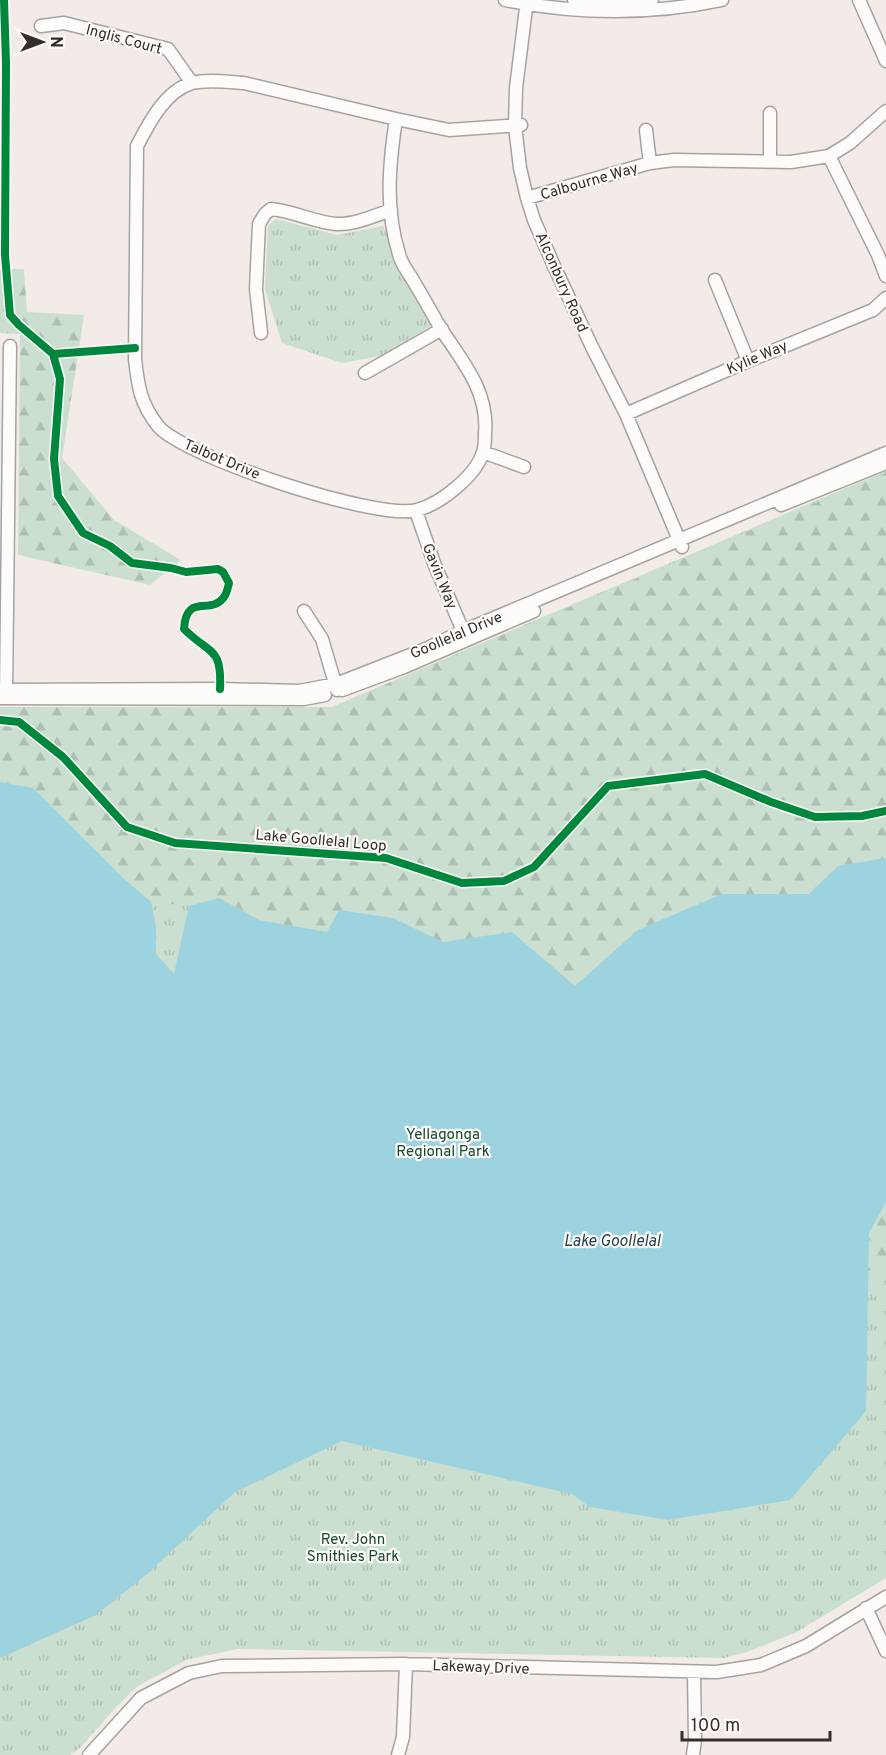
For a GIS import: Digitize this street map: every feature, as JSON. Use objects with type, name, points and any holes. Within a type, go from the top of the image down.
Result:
[{"type":"street","points":[[505,0],[530,2],[565,10],[597,11],[642,10],[722,0]]},
{"type":"street","points":[[574,0],[652,0]]},
{"type":"street","points":[[859,0],[886,61]]},
{"type":"street","name":"Alconbury Road","points":[[530,2],[518,125],[520,168],[530,198],[534,220],[592,347],[629,413],[684,541]]},
{"type":"street","name":"Inglis Court","points":[[41,26],[64,23],[168,48],[192,83]]},
{"type":"street","points":[[192,83],[244,83],[449,130],[518,125]]},
{"type":"street","name":"Talbot Drive","points":[[192,83],[176,93],[154,114],[137,146],[135,358],[138,390],[147,409],[159,427],[172,438],[244,472],[385,511],[416,511],[443,497],[461,484],[474,470],[483,452],[486,412],[476,382],[399,256],[389,195],[396,119]]},
{"type":"street","name":"Calbourne Way","points":[[530,198],[650,163],[674,160],[791,162],[829,156],[850,143],[886,111]]},
{"type":"street","points":[[770,113],[770,161]]},
{"type":"street","name":"Calbourne Way","points":[[646,130],[650,163]]},
{"type":"street","points":[[829,156],[886,276]]},
{"type":"street","points":[[261,333],[256,289],[260,224],[265,214],[272,209],[284,210],[336,224],[364,219],[391,210]]},
{"type":"street","points":[[715,280],[748,361]]},
{"type":"street","name":"Kylie Way","points":[[629,413],[873,310],[886,298]]},
{"type":"street","points":[[365,373],[442,329]]},
{"type":"street","points":[[3,694],[10,346]]},
{"type":"street","points":[[483,452],[524,467]]},
{"type":"street","name":"Goollelal Drive","points":[[3,694],[220,689],[299,691],[337,688],[428,648],[465,636],[886,453]]},
{"type":"street","name":"Goollelal Drive","points":[[684,541],[886,463]]},
{"type":"street","name":"Gavin Way","points":[[416,511],[434,563],[465,636]]},
{"type":"street","points":[[304,611],[322,639],[337,688]]},
{"type":"street","name":"Lakeway Drive","points":[[89,1755],[141,1698],[189,1673],[222,1666],[406,1664],[717,1672],[762,1665],[806,1646],[886,1597]]},
{"type":"street","points":[[866,1608],[886,1652]]},
{"type":"street","points":[[398,1755],[403,1737],[406,1664]]},
{"type":"street","points":[[693,1755],[695,1740],[694,1673]]},
{"type":"green space","points":[[276,219],[337,235],[383,226],[432,325],[380,356],[342,363],[282,343],[265,289],[268,226]]},
{"type":"green space","points":[[0,269],[24,269],[27,312],[84,315],[62,458],[114,520],[181,560],[150,585],[18,555],[20,334],[0,333]]},
{"type":"green space","name":"Yellagonga Regional Park","points":[[886,471],[886,1578],[795,1633],[747,1652],[724,1658],[237,1649],[186,1660],[138,1686],[80,1748],[70,1755],[0,1755],[0,708],[329,708]]},
{"type":"green space","points":[[886,473],[886,858],[838,866],[809,894],[722,894],[638,930],[575,986],[512,932],[450,948],[393,918],[339,910],[327,932],[259,920],[219,898],[189,906],[151,902],[123,878],[33,788],[0,782],[0,707],[333,707]]},
{"type":"green space","points":[[886,1202],[886,1272],[868,1281],[869,1233]]},
{"type":"water","name":"Lake Goollelal","points":[[0,782],[33,788],[123,878],[151,902],[156,926],[156,954],[174,974],[189,906],[219,898],[259,920],[327,932],[339,910],[393,918],[443,942],[512,932],[575,986],[638,930],[722,894],[809,894],[838,866],[886,858],[886,1202],[869,1233],[866,1411],[790,1500],[668,1520],[590,1507],[572,1494],[342,1441],[235,1492],[147,1574],[96,1615],[0,1658]]},
{"type":"cycle path","points":[[4,0],[5,255],[10,315],[53,354],[60,379],[54,459],[58,496],[83,533],[110,546],[132,563],[186,572],[218,569],[223,572],[229,583],[224,597],[213,605],[200,606],[189,611],[184,629],[216,658],[219,665],[220,689]]},
{"type":"cycle path","points":[[53,354],[135,348]]},
{"type":"cycle path","name":"Lake Goollelal Loop","points":[[0,720],[19,722],[63,757],[127,827],[175,843],[386,858],[462,883],[504,881],[534,867],[608,786],[705,774],[771,802],[815,817],[862,816],[886,811]]},
{"type":"park label","name":"Rev. John Smithies Park","points":[[353,1548]]}]
